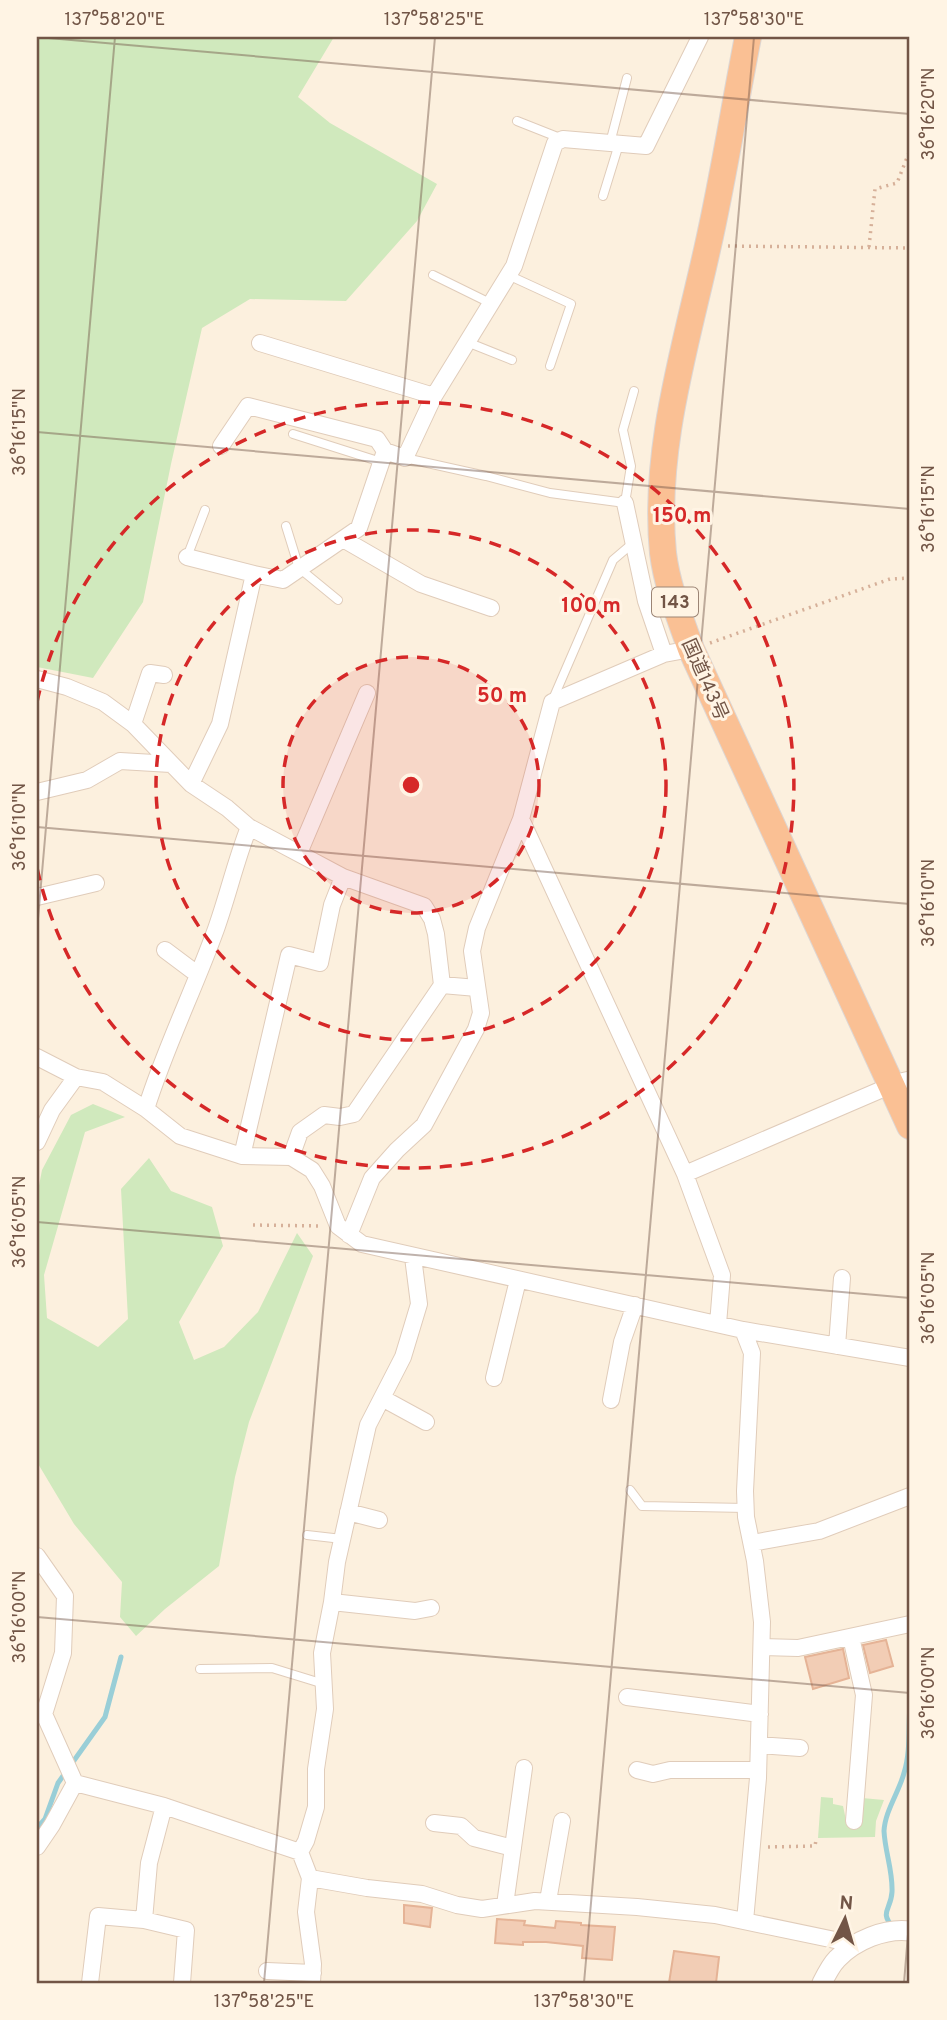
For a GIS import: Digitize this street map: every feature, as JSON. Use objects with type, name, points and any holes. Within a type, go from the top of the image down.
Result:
[{"type":"highway","name":"国道143号","points":[[748,37],[664,454],[661,489],[663,556],[671,592],[691,649],[901,1083],[910,1126]]},
{"type":"street","points":[[383,457],[405,458],[434,396],[513,266],[555,143],[563,139],[646,146],[700,37]]},
{"type":"street","points":[[260,343],[434,396]]},
{"type":"street","points":[[187,557],[283,580],[359,528],[383,457],[377,439],[248,406],[221,446]]},
{"type":"street","points":[[625,503],[646,601],[664,653]]},
{"type":"street","points":[[343,539],[421,584],[491,608]]},
{"type":"street","points":[[191,785],[219,724],[254,574]]},
{"type":"street","points":[[344,1231],[372,1178],[424,1125],[477,1029],[481,1013],[472,951],[477,928],[521,819],[552,702],[664,653],[691,649]]},
{"type":"street","points":[[133,724],[150,673],[164,676]]},
{"type":"street","points":[[37,679],[67,687],[103,702],[133,724],[191,785],[227,808],[249,827],[343,877],[424,906],[432,919],[442,985],[354,1114],[340,1117],[324,1115],[300,1132],[291,1157]]},
{"type":"street","points":[[299,853],[367,693]]},
{"type":"street","points":[[37,792],[87,780],[120,761],[171,764]]},
{"type":"street","points":[[521,819],[685,1174],[722,1275],[718,1324]]},
{"type":"street","points":[[146,1109],[158,1071],[215,931],[249,827]]},
{"type":"street","points":[[242,1156],[289,955],[320,963],[332,905],[343,877]]},
{"type":"street","points":[[37,897],[96,883]]},
{"type":"street","points":[[165,950],[197,974]]},
{"type":"street","points":[[442,985],[478,988]]},
{"type":"street","points":[[37,1058],[76,1077],[103,1082],[146,1109],[180,1136],[242,1156],[291,1157],[312,1170],[344,1231],[362,1244],[743,1330],[910,1358]]},
{"type":"street","points":[[37,1142],[52,1110],[76,1077]]},
{"type":"street","points":[[685,1174],[901,1083]]},
{"type":"street","points":[[267,1971],[312,1978],[313,1964],[306,1912],[310,1878],[300,1852],[316,1807],[316,1769],[325,1709],[322,1653],[337,1562],[368,1425],[403,1357],[419,1304],[413,1257]]},
{"type":"street","points":[[837,1346],[842,1278]]},
{"type":"street","points":[[495,1378],[519,1280]]},
{"type":"street","points":[[611,1400],[622,1342],[635,1306]]},
{"type":"street","points":[[743,1330],[752,1353],[746,1508],[762,1622],[758,1770],[745,1921]]},
{"type":"street","points":[[382,1398],[426,1422]]},
{"type":"street","points":[[752,1543],[819,1531],[910,1496]]},
{"type":"street","points":[[348,1512],[379,1520]]},
{"type":"street","points":[[37,1556],[65,1596],[63,1653],[44,1714],[75,1783]]},
{"type":"street","points":[[332,1602],[415,1611],[431,1608]]},
{"type":"street","points":[[762,1647],[797,1648],[910,1624]]},
{"type":"street","points":[[850,1637],[864,1695],[854,1821]]},
{"type":"street","points":[[627,1697],[760,1714]]},
{"type":"street","points":[[759,1745],[800,1748]]},
{"type":"street","points":[[505,1905],[524,1768]]},
{"type":"street","points":[[637,1770],[653,1774],[670,1770],[758,1770]]},
{"type":"street","points":[[75,1783],[164,1806],[300,1852]]},
{"type":"street","points":[[37,1847],[75,1783]]},
{"type":"street","points":[[144,1920],[149,1863],[164,1806]]},
{"type":"street","points":[[548,1901],[562,1821]]},
{"type":"street","points":[[434,1823],[461,1826],[474,1838],[513,1848]]},
{"type":"street","points":[[310,1878],[422,1894],[457,1905],[482,1909],[548,1901],[715,1915],[854,1944]]},
{"type":"street","points":[[90,1983],[98,1916],[144,1920],[186,1930],[183,1983]]},
{"type":"street","points":[[822,1983],[836,1960],[854,1944],[880,1933],[910,1931]]},
{"type":"lane","points":[[603,196],[627,78]]},
{"type":"lane","points":[[517,121],[563,139]]},
{"type":"lane","points":[[433,275],[491,303]]},
{"type":"lane","points":[[508,275],[570,304],[550,366]]},
{"type":"lane","points":[[467,342],[512,360]]},
{"type":"lane","points":[[405,458],[550,493],[625,503],[631,466],[623,430],[634,391]]},
{"type":"lane","points":[[293,434],[383,457]]},
{"type":"lane","points":[[187,557],[205,510]]},
{"type":"lane","points":[[286,526],[299,569],[338,600]]},
{"type":"lane","points":[[552,702],[613,560],[634,542]]},
{"type":"lane","points":[[630,1490],[642,1506],[746,1508]]},
{"type":"lane","points":[[307,1535],[342,1539]]},
{"type":"lane","points":[[200,1669],[272,1668],[324,1684]]},
{"type":"path","points":[[869,247],[875,189],[897,183],[910,150]]},
{"type":"path","points":[[708,246],[910,248]]},
{"type":"path","points":[[691,649],[890,579],[910,578]]},
{"type":"path","points":[[253,1225],[344,1231]]},
{"type":"path","points":[[752,1848],[815,1846],[816,1840]]},
{"type":"green space","points":[[37,37],[334,37],[298,97],[330,123],[437,184],[417,221],[346,301],[250,299],[202,328],[143,602],[93,678],[37,667]]},
{"type":"green space","points":[[93,1104],[125,1117],[85,1132],[44,1275],[47,1318],[98,1347],[128,1319],[121,1189],[149,1158],[171,1191],[212,1207],[223,1246],[179,1322],[194,1360],[224,1347],[258,1312],[297,1233],[313,1256],[249,1422],[235,1477],[219,1566],[136,1636],[120,1617],[122,1582],[74,1524],[37,1462],[37,1196],[42,1170],[71,1115]]},
{"type":"green space","points":[[821,1797],[833,1798],[833,1804],[843,1806],[846,1820],[862,1798],[884,1800],[876,1821],[875,1837],[818,1838]]},
{"type":"building","points":[[886,1640],[893,1666],[870,1673],[863,1645]]},
{"type":"building","points":[[843,1649],[849,1678],[813,1689],[805,1657]]},
{"type":"building","points":[[404,1905],[432,1908],[430,1927],[404,1923]]},
{"type":"building","points":[[497,1919],[525,1921],[524,1925],[555,1928],[556,1921],[615,1927],[612,1960],[582,1958],[583,1946],[546,1942],[523,1942],[523,1945],[495,1943]]},
{"type":"building","points":[[674,1951],[719,1957],[716,1983],[669,1983]]},
{"type":"waterway","points":[[37,1828],[45,1819],[58,1783],[105,1717],[121,1657]]},
{"type":"waterway","points":[[893,1927],[886,1914],[892,1884],[884,1831],[906,1765],[910,1705]]}]
